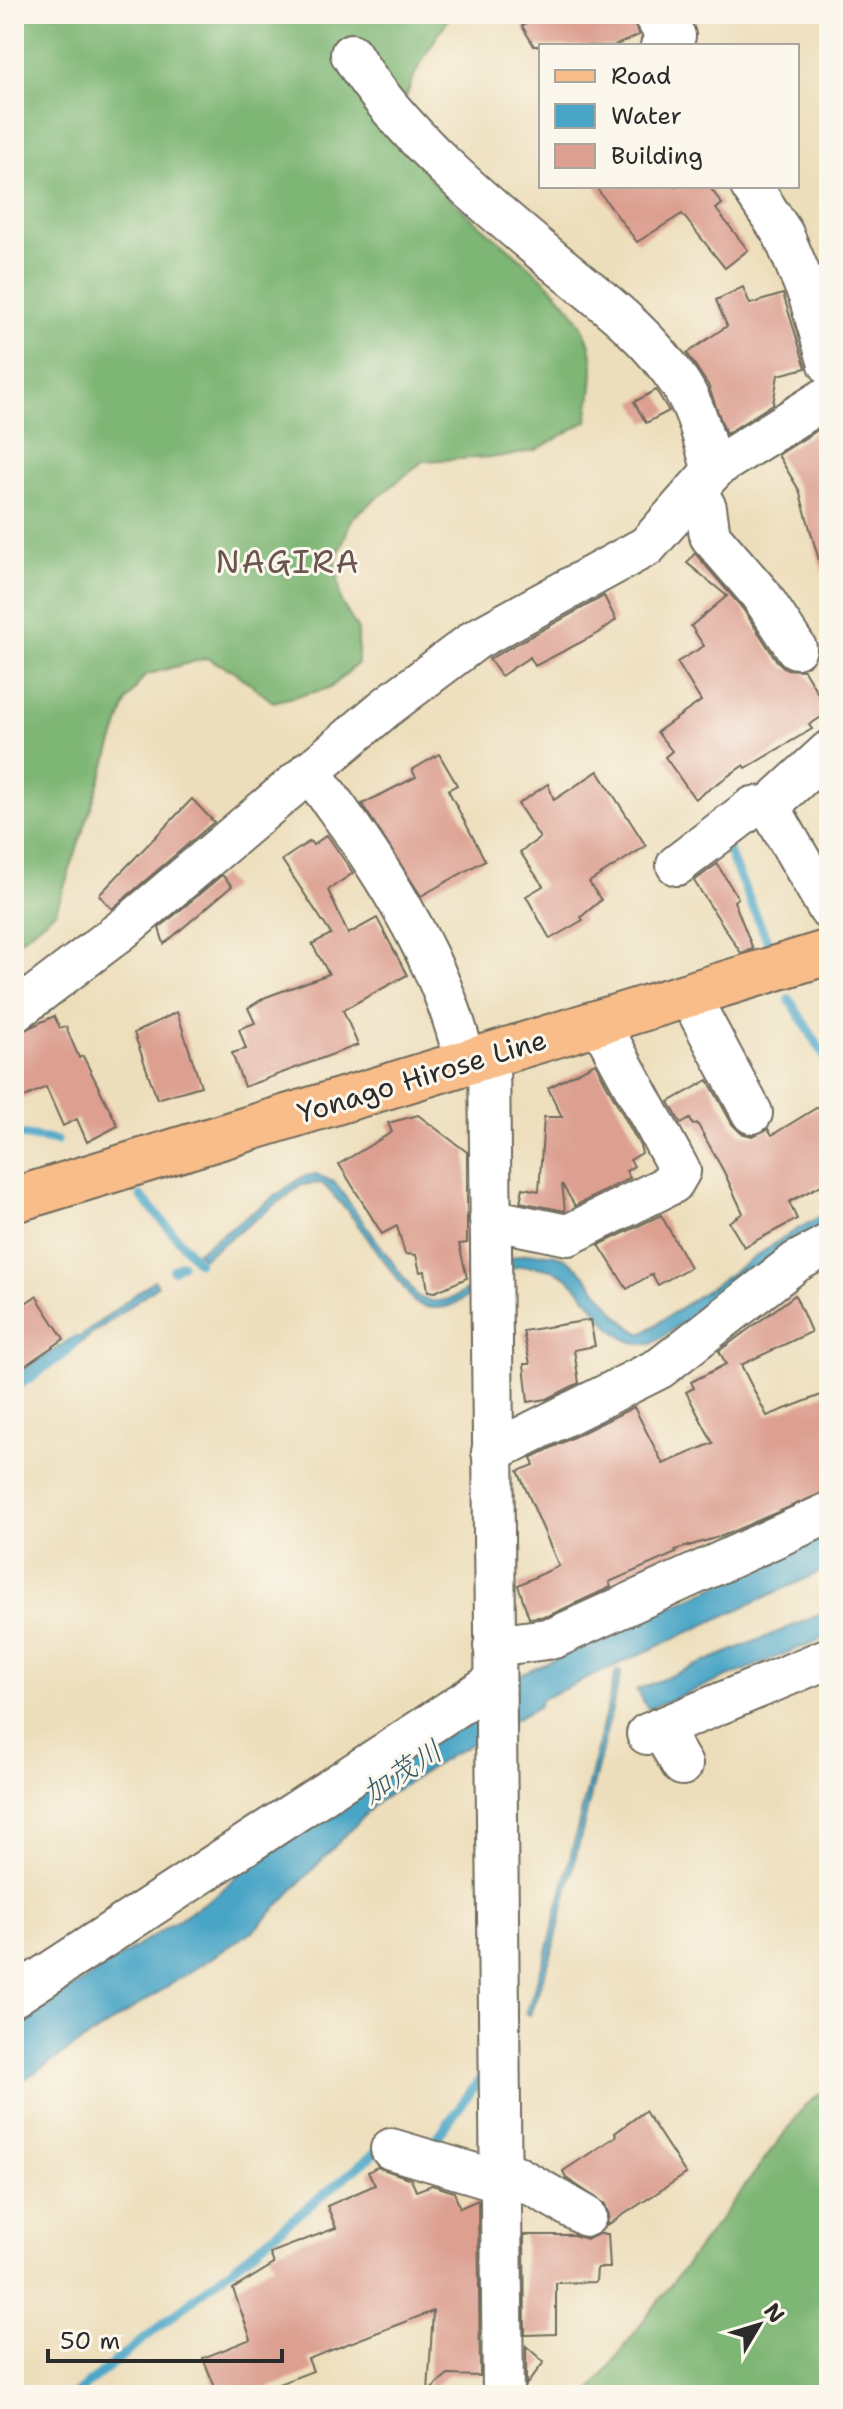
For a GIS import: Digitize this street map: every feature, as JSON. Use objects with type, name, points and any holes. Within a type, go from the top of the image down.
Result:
[{"type":"main road","name":"Yonago Hirose Line","points":[[14,1200],[829,952]]},
{"type":"street","points":[[351,54],[388,106],[493,212],[621,316],[659,354],[698,418],[710,536],[761,595],[796,648]]},
{"type":"street","points":[[752,188],[783,234],[809,296],[829,364]]},
{"type":"street","points":[[14,1012],[123,929],[309,771],[475,640],[647,546],[705,480],[829,396]]},
{"type":"street","points":[[677,865],[753,807],[769,806],[829,751]]},
{"type":"street","points":[[309,771],[371,856],[420,944],[477,1059],[490,1219],[503,2395]]},
{"type":"street","points":[[769,806],[829,910]]},
{"type":"street","points":[[689,995],[752,1113]]},
{"type":"street","points":[[490,1219],[568,1235],[673,1183],[680,1171],[599,1022]]},
{"type":"street","points":[[492,1452],[660,1368],[796,1262],[829,1244]]},
{"type":"street","points":[[14,1996],[494,1664],[829,1513]]},
{"type":"street","points":[[682,1765],[654,1731],[829,1658]]},
{"type":"street","points":[[391,2149],[502,2175],[586,2216]]},
{"type":"green space","points":[[14,14],[451,14],[410,85],[403,112],[406,141],[423,169],[448,197],[544,280],[570,308],[587,337],[593,368],[587,421],[536,450],[508,456],[423,461],[352,518],[336,560],[341,602],[358,630],[358,663],[330,688],[273,702],[234,671],[207,658],[145,675],[127,701],[56,911],[14,945]]},
{"type":"green space","points":[[829,2087],[829,2395],[588,2395],[805,2106]]},
{"type":"water","points":[[316,1174],[335,1183],[417,1296],[443,1301],[468,1289],[514,1257],[551,1254],[575,1266],[618,1315],[642,1334],[786,1236],[829,1211],[829,1226],[798,1243],[652,1344],[634,1342],[620,1335],[575,1284],[562,1274],[547,1269],[521,1266],[503,1272],[467,1297],[443,1308],[429,1308],[414,1302],[347,1210],[322,1183],[302,1185],[203,1258],[197,1252],[302,1177]]},
{"type":"water","points":[[154,1280],[158,1285],[82,1342],[14,1383],[14,1376],[74,1337],[80,1337]]},
{"type":"water","name":"加茂川","points":[[829,1535],[829,1568],[542,1699],[538,1707],[451,1755],[376,1803],[256,1929],[14,2086],[14,2026],[219,1893],[288,1826],[516,1677]]},
{"type":"water","points":[[829,1611],[829,1636],[648,1709],[636,1690]]},
{"type":"water","points":[[616,1671],[621,1672],[553,1950],[530,2015],[526,2013],[548,1948]]},
{"type":"building","points":[[540,14],[630,14],[639,35],[619,44],[534,46],[522,26]]},
{"type":"building","points":[[596,188],[710,188],[722,204],[716,209],[748,250],[725,268],[682,214],[637,242]]},
{"type":"building","points":[[743,287],[750,304],[783,294],[806,368],[778,375],[773,404],[726,434],[708,385],[687,353],[727,326],[716,300]]},
{"type":"building","points":[[656,390],[669,411],[646,423],[634,402]]},
{"type":"building","points":[[829,423],[829,570],[822,571],[799,490],[778,455]]},
{"type":"building","points":[[695,553],[743,609],[777,661],[786,669],[804,670],[829,712],[809,725],[812,729],[746,768],[744,765],[695,799],[665,757],[672,751],[657,732],[701,701],[677,662],[704,646],[691,626],[727,596],[687,563]]},
{"type":"building","points":[[604,596],[616,620],[599,633],[535,666],[530,657],[501,676],[489,659]]},
{"type":"building","points":[[439,754],[457,785],[448,790],[485,860],[421,896],[362,804],[416,777],[412,770]]},
{"type":"building","points":[[598,771],[646,846],[589,882],[601,900],[581,917],[583,920],[550,939],[526,896],[543,886],[520,852],[540,838],[518,804],[548,784],[554,800]]},
{"type":"building","points":[[192,799],[214,822],[112,909],[99,895]]},
{"type":"building","points":[[327,835],[353,873],[328,890],[348,934],[377,918],[407,975],[343,1010],[358,1045],[244,1087],[232,1053],[246,1049],[239,1029],[255,1023],[248,1008],[266,997],[329,974],[312,944],[331,934],[282,860],[310,841],[313,845]]},
{"type":"building","points":[[717,864],[738,898],[734,901],[753,949],[741,953],[694,881]]},
{"type":"building","points":[[222,875],[232,886],[164,944],[159,928]]},
{"type":"building","points":[[177,1012],[201,1086],[157,1099],[134,1033]]},
{"type":"building","points":[[54,1016],[60,1028],[66,1027],[79,1058],[83,1056],[118,1126],[87,1142],[77,1119],[63,1126],[46,1087],[14,1102],[14,1035]]},
{"type":"building","points":[[595,1063],[640,1146],[642,1153],[630,1160],[634,1166],[626,1171],[630,1178],[575,1206],[562,1184],[565,1211],[520,1202],[523,1188],[539,1191],[544,1117],[562,1117],[548,1088]]},
{"type":"building","points":[[708,1080],[732,1124],[741,1133],[752,1136],[768,1129],[772,1135],[818,1107],[829,1128],[829,1181],[789,1202],[797,1219],[744,1247],[729,1222],[743,1213],[724,1172],[697,1123],[693,1125],[690,1119],[681,1124],[669,1102]]},
{"type":"building","points":[[418,1115],[467,1152],[467,1243],[459,1244],[467,1278],[435,1292],[428,1291],[425,1271],[420,1272],[416,1255],[405,1254],[397,1226],[382,1234],[339,1164],[392,1132],[388,1123]]},
{"type":"building","points":[[661,1215],[690,1267],[658,1285],[652,1274],[627,1289],[599,1245]]},
{"type":"building","points":[[795,1295],[811,1332],[741,1365],[767,1416],[829,1392],[829,1490],[722,1536],[675,1550],[676,1553],[609,1582],[611,1587],[548,1616],[529,1618],[518,1585],[559,1566],[518,1471],[534,1465],[531,1458],[634,1407],[663,1464],[713,1443],[686,1392],[694,1388],[691,1382],[726,1364],[719,1351]]},
{"type":"building","points":[[36,1296],[64,1339],[14,1373],[14,1311]]},
{"type":"building","points":[[590,1320],[595,1346],[574,1350],[579,1383],[547,1399],[528,1402],[524,1364],[530,1364],[523,1331]]},
{"type":"building","points":[[645,2111],[686,2174],[606,2226],[609,2215],[605,2204],[566,2178],[563,2171],[616,2136],[615,2133]]},
{"type":"building","points":[[377,2167],[411,2179],[416,2191],[432,2185],[454,2192],[460,2208],[478,2200],[480,2376],[448,2375],[428,2392],[433,2311],[308,2359],[313,2371],[250,2395],[218,2395],[203,2358],[251,2339],[233,2289],[274,2264],[270,2253],[336,2228],[327,2206],[375,2185],[368,2172]]},
{"type":"building","points":[[608,2234],[610,2268],[597,2268],[596,2282],[556,2283],[556,2334],[525,2335],[524,2235],[573,2235],[587,2239]]},
{"type":"building","points":[[526,2346],[544,2362],[526,2385]]},
{"type":"waterway","points":[[724,841],[769,945]]},
{"type":"waterway","points":[[789,999],[829,1063]]},
{"type":"waterway","points":[[14,1134],[57,1141]]},
{"type":"waterway","points":[[141,1196],[198,1262]]},
{"type":"waterway","points":[[173,1270],[182,1264]]},
{"type":"waterway","points":[[14,1389],[67,1352],[75,1341]]},
{"type":"waterway","points":[[424,2139],[434,2142],[485,2072]]},
{"type":"waterway","points":[[74,2395],[380,2149]]},
{"type":"district","name":"NAGIRA","points":[[288,562]]}]
